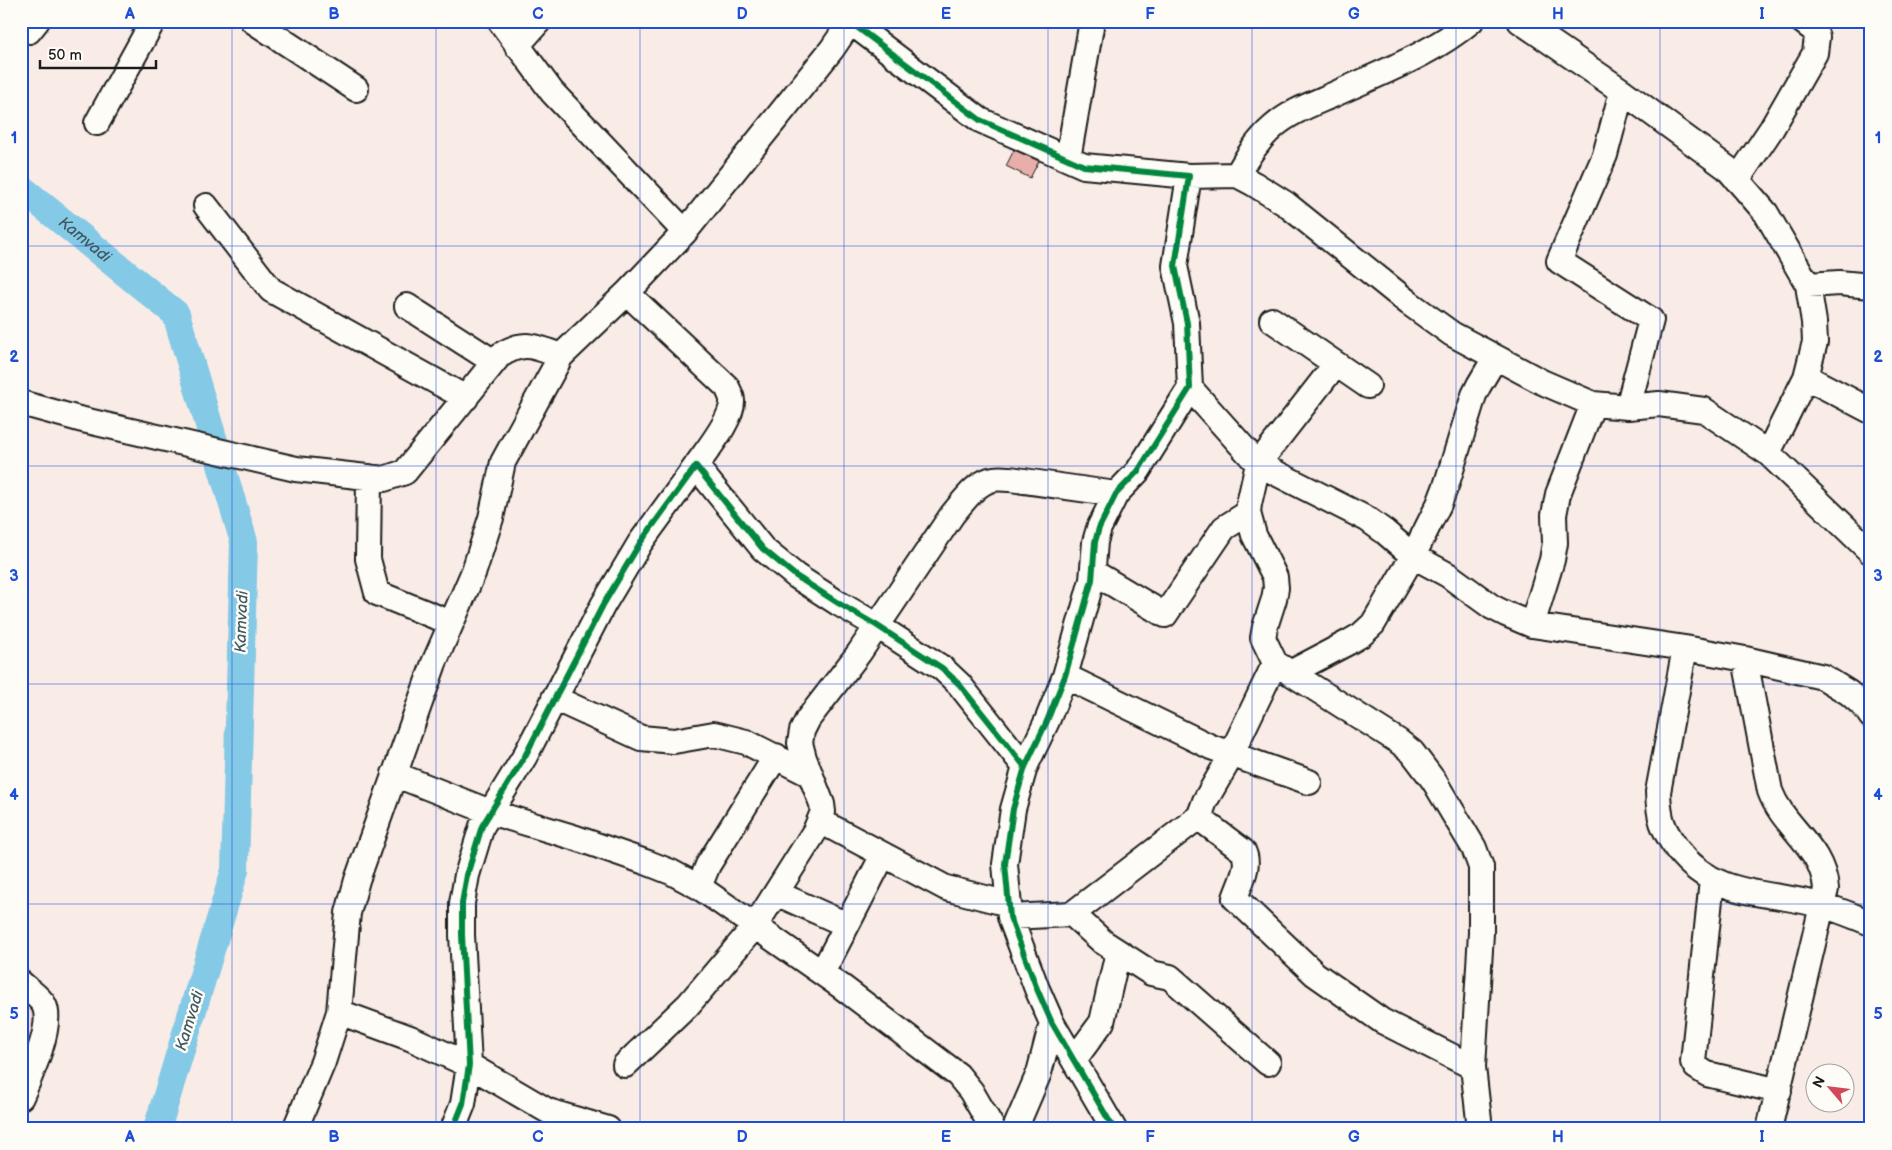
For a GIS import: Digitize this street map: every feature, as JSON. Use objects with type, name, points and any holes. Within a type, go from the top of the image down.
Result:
[{"type":"street","points":[[97,124],[153,21]]},
{"type":"street","points":[[253,21],[356,89]]},
{"type":"street","points":[[500,21],[552,92],[685,232]]},
{"type":"street","points":[[517,46],[539,21]]},
{"type":"street","points":[[1068,159],[1092,21]]},
{"type":"street","points":[[1237,176],[1255,145],[1274,126],[1296,111],[1427,51],[1455,35],[1471,21]]},
{"type":"street","points":[[1520,21],[1622,91],[1727,168],[1766,213],[1808,285],[1815,342],[1806,377],[1768,453]]},
{"type":"street","points":[[1737,180],[1772,128],[1816,53],[1817,37],[1814,30],[1802,21]]},
{"type":"street","points":[[295,1129],[323,1062],[339,1012],[348,913],[357,880],[434,663],[477,562],[491,518],[503,462],[561,356],[627,293],[685,232],[832,50],[850,22],[980,120],[1084,166],[1189,176],[1237,176],[1286,204],[1409,303],[1452,334],[1542,382],[1593,404],[1628,406],[1659,404],[1704,410],[1768,453],[1871,552]]},
{"type":"street","points":[[1622,91],[1604,155],[1559,261],[1651,320],[1628,406]]},
{"type":"street","points":[[1114,1129],[1052,1023],[1009,910],[1006,864],[1014,809],[1025,767],[1047,721],[1065,676],[1093,572],[1095,542],[1099,528],[1116,494],[1138,471],[1190,388],[1186,322],[1175,266],[1189,176]]},
{"type":"street","points":[[206,206],[271,290],[466,398]]},
{"type":"street","points":[[1808,285],[1839,283],[1871,286]]},
{"type":"street","points":[[453,1129],[463,1104],[469,1065],[462,903],[469,867],[482,826],[525,756],[603,605],[640,544],[729,416],[732,404],[731,395],[726,387],[627,293]]},
{"type":"street","points":[[407,306],[494,362]]},
{"type":"street","points":[[1272,320],[1368,386]]},
{"type":"street","points":[[21,403],[78,419],[296,469],[384,479],[405,472],[499,356],[510,349],[529,344],[561,356]]},
{"type":"street","points":[[1473,1067],[1382,1021],[1315,974],[1235,898],[1245,868],[1246,858],[1243,851],[1202,821],[1200,812],[1231,753],[1282,668],[1349,642],[1361,635],[1372,624],[1413,556],[1439,504],[1478,384],[1495,358]]},
{"type":"street","points":[[1335,365],[1258,464],[1248,512],[1254,536],[1275,577],[1276,588],[1265,627],[1264,638],[1282,668],[1412,752],[1434,780],[1474,848],[1481,867],[1481,933],[1473,1067],[1480,1129]]},
{"type":"street","points":[[1806,377],[1871,411]]},
{"type":"street","points":[[1190,388],[1258,464],[1366,519],[1386,532],[1413,556],[1448,575],[1492,607],[1532,625],[1746,658],[1823,677],[1849,693],[1871,716]]},
{"type":"street","points":[[1532,625],[1552,560],[1555,543],[1554,516],[1558,494],[1593,404]]},
{"type":"street","points":[[696,466],[763,549],[796,576],[942,668],[959,684],[1025,767]]},
{"type":"street","points":[[369,477],[368,559],[377,593],[451,623]]},
{"type":"street","points":[[625,1065],[688,1005],[755,926],[820,821],[823,812],[822,804],[804,758],[800,743],[802,731],[808,719],[859,653],[876,625],[952,515],[968,496],[983,483],[993,479],[1010,479],[1116,494]]},
{"type":"street","points":[[1093,572],[1165,615],[1224,528],[1248,512]]},
{"type":"street","points":[[1685,648],[1658,792],[1659,814],[1665,832],[1684,858],[1712,880],[1746,891],[1823,906],[1871,923]]},
{"type":"street","points":[[1746,658],[1770,791],[1775,805],[1803,837],[1821,863],[1825,875],[1826,889],[1769,1129]]},
{"type":"street","points":[[1065,676],[1211,747],[1309,782]]},
{"type":"street","points":[[554,698],[641,738],[674,741],[714,734],[746,742],[811,775]]},
{"type":"street","points":[[699,887],[708,865],[776,756]]},
{"type":"street","points":[[394,774],[490,812],[576,838],[648,863],[671,872],[699,887],[822,973],[958,1075],[972,1091],[993,1129]]},
{"type":"street","points":[[1072,914],[1201,816]]},
{"type":"street","points":[[820,821],[946,888],[1009,910],[1072,914],[1103,942],[1151,974],[1170,977],[1268,1063]]},
{"type":"street","points":[[822,973],[883,855]]},
{"type":"street","points":[[1712,880],[1693,1062],[1696,1068],[1707,1074],[1779,1091]]},
{"type":"street","points":[[776,893],[847,925]]},
{"type":"street","points":[[1074,1060],[1102,1022],[1118,952]]},
{"type":"street","points":[[21,984],[43,1002],[47,1013],[47,1026],[42,1043],[21,1098]]},
{"type":"street","points":[[339,1012],[410,1038],[469,1065],[548,1112],[608,1129]]},
{"type":"street","points":[[1015,1129],[1039,1073],[1052,1023]]},
{"type":"shaded area","points":[[21,974],[59,1009],[47,1060],[21,1088]]},
{"type":"building","points":[[1014,150],[1039,161],[1030,178],[1006,166]]},
{"type":"waterway","name":"Kamvadi","points":[[21,188],[176,314],[244,542],[235,870],[157,1129]]},
{"type":"cycle path","points":[[849,21],[980,120],[1084,166],[1189,176],[1175,266],[1187,323],[1190,388],[1138,471],[1116,494],[1099,528],[1095,542],[1092,580],[1065,676],[1047,721],[1025,767],[1013,809],[1005,864],[1010,917],[1037,989],[1052,1023],[1114,1129]]},
{"type":"cycle path","points":[[453,1129],[463,1104],[469,1065],[462,903],[467,875],[482,826],[525,756],[603,605],[640,543],[696,466],[763,549],[796,576],[942,668],[959,684],[1025,767]]}]
